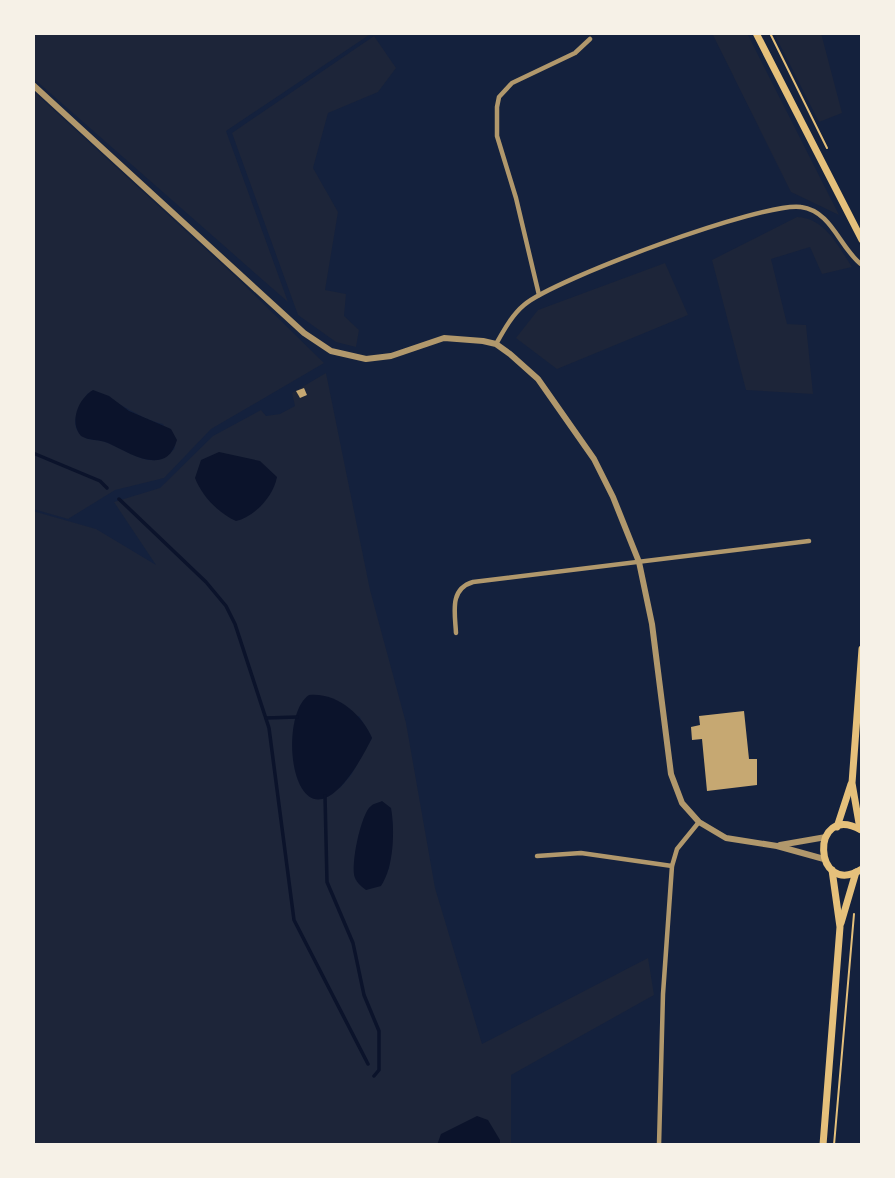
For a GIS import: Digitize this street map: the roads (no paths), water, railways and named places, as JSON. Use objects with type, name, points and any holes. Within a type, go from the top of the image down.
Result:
[{"type":"main road","points":[[756,33],[862,240]]},
{"type":"main road","points":[[823,1145],[840,927],[832,870],[824,859],[822,848],[826,837],[837,827],[852,783],[862,649]]},
{"type":"main road","points":[[852,783],[861,830]]},
{"type":"main road","points":[[837,827],[849,825],[861,830]]},
{"type":"main road","points":[[832,870],[841,874],[859,871],[840,927]]},
{"type":"street","points":[[539,295],[516,198],[497,136],[497,107],[499,97],[512,83],[575,53],[590,39]]},
{"type":"street","points":[[33,85],[241,272],[304,333],[338,354],[354,358],[379,358],[456,337],[496,344],[538,379],[578,433],[613,497],[639,562],[652,624],[671,774],[682,803],[699,822],[733,841],[777,846],[824,859]]},
{"type":"street","points":[[496,344],[512,317],[524,304],[539,295],[630,254],[794,207],[802,207],[822,218],[851,257],[862,265]]},
{"type":"street","points":[[456,633],[454,601],[460,588],[466,584],[808,541]]},
{"type":"street","points":[[659,1145],[663,994],[672,866],[677,849],[699,822]]},
{"type":"street","points":[[777,846],[826,837]]},
{"type":"street","points":[[537,856],[581,853],[672,866]]},
{"type":"waterway","points":[[33,453],[100,481],[107,488]]},
{"type":"waterway","points":[[119,499],[206,582],[226,606],[235,624],[269,728],[294,920],[368,1064]]},
{"type":"waterway","points":[[266,718],[297,717]]},
{"type":"waterway","points":[[325,796],[327,882],[353,943],[364,995],[379,1031],[379,1070],[374,1076]]}]
